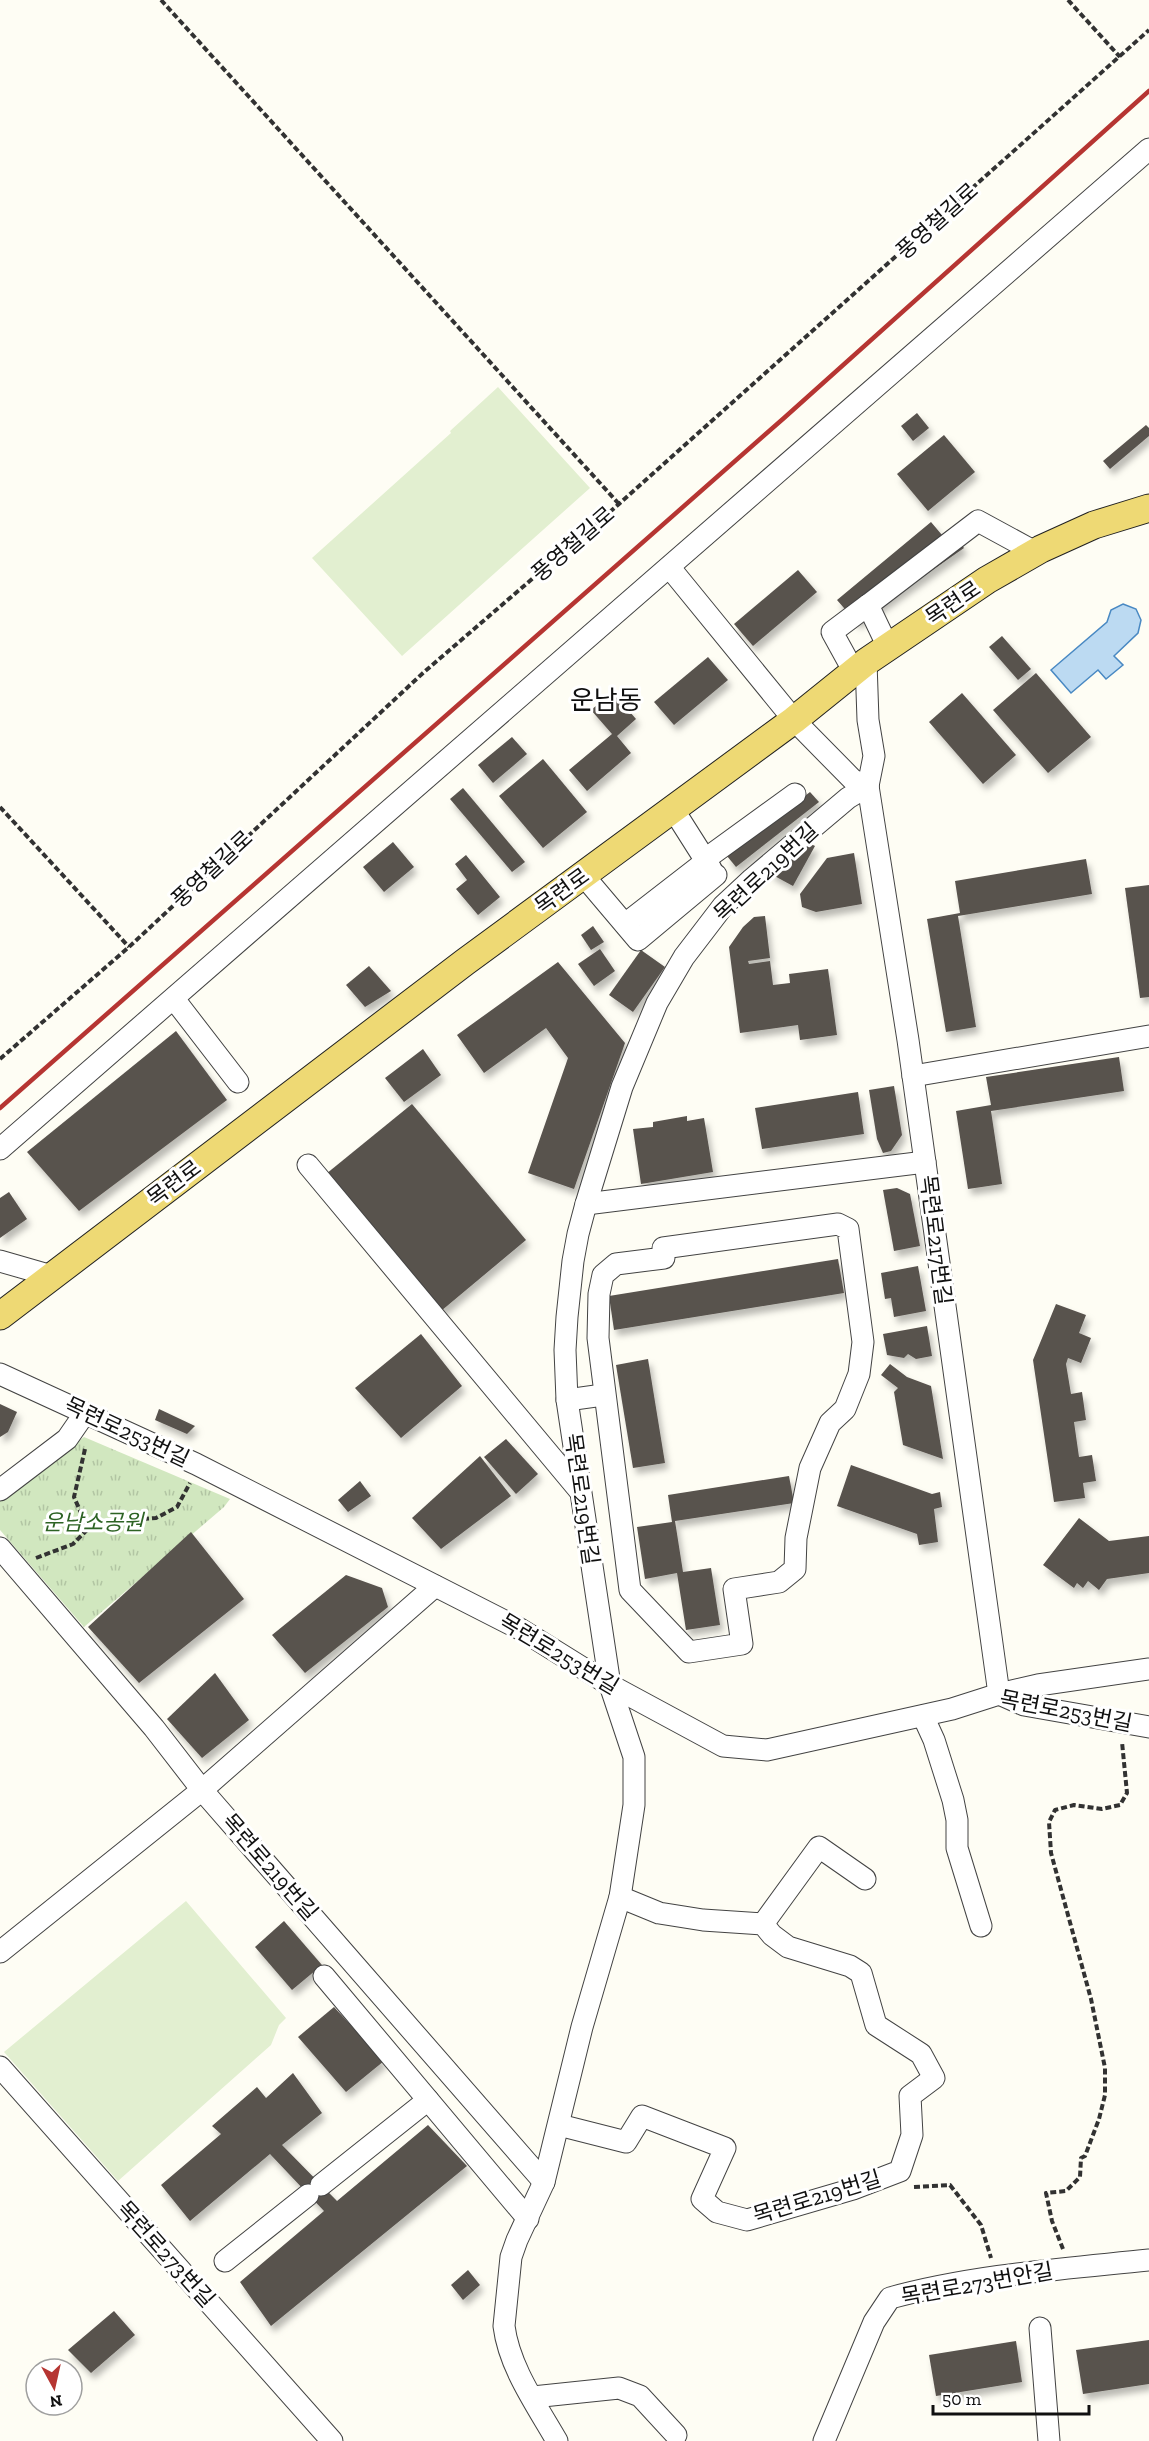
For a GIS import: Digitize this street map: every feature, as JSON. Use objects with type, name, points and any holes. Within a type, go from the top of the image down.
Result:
[{"type":"main road","name":"목련로","points":[[0,1316],[583,875],[794,720],[869,660],[987,580],[1035,552],[1094,525],[1149,508]]},
{"type":"street","points":[[0,1149],[1149,149]]},
{"type":"street","points":[[869,660],[832,632],[978,521],[1035,552]]},
{"type":"street","points":[[670,568],[794,720],[853,780],[868,786]]},
{"type":"street","points":[[868,605],[869,660]]},
{"type":"street","name":"목련로217번길","points":[[869,660],[868,720],[874,756],[868,786],[913,1076],[999,1694]]},
{"type":"street","name":"목련로219번길","points":[[557,2441],[510,2353],[504,2326],[511,2257],[544,2182],[582,2028],[620,1898],[634,1805],[634,1757],[610,1685],[567,1400],[565,1350],[573,1261],[585,1204],[622,1087],[657,1003],[684,957],[723,906],[848,798],[868,786]]},
{"type":"street","points":[[583,875],[625,924],[708,866],[795,794]]},
{"type":"street","points":[[673,809],[708,866],[735,895]]},
{"type":"street","points":[[174,999],[238,1082]]},
{"type":"street","points":[[913,1076],[1149,1036]]},
{"type":"street","points":[[585,1204],[925,1162]]},
{"type":"street","points":[[308,1165],[579,1490]]},
{"type":"street","points":[[838,1224],[848,1229],[863,1342],[859,1374],[845,1409],[830,1423],[810,1468],[796,1538],[795,1569],[779,1581],[734,1589],[742,1644],[689,1652],[630,1590],[603,1395],[598,1338],[599,1294],[603,1275],[616,1264],[664,1258],[663,1248],[838,1224]]},
{"type":"street","points":[[0,1261],[52,1276]]},
{"type":"street","name":"목련로253번길","points":[[0,1374],[196,1464],[519,1629],[610,1685],[723,1746],[767,1750],[923,1716],[999,1694],[1024,1705],[1149,1727]]},
{"type":"street","points":[[567,1400],[603,1395]]},
{"type":"street","points":[[0,1490],[67,1439],[84,1413]]},
{"type":"street","name":"목련로219번길","points":[[0,1548],[154,1728],[202,1790],[544,2182]]},
{"type":"street","points":[[0,1952],[202,1790],[435,1586]]},
{"type":"street","points":[[999,1694],[1149,1669]]},
{"type":"street","points":[[923,1716],[934,1740],[953,1800],[957,1820],[957,1848],[981,1926]]},
{"type":"street","points":[[620,1898],[659,1912],[702,1920],[763,1924],[819,1847],[865,1879]]},
{"type":"street","name":"목련로219번길","points":[[559,2125],[626,2142],[642,2116],[725,2148],[702,2199],[717,2212],[747,2220],[853,2189],[900,2171],[912,2135],[910,2096],[934,2078],[921,2054],[876,2025],[861,1973],[850,1966],[788,1947],[771,1935],[763,1924]]},
{"type":"street","points":[[324,1976],[528,2219]]},
{"type":"street","name":"목련로273번길","points":[[0,2067],[332,2441]]},
{"type":"street","points":[[225,2261],[428,2100]]},
{"type":"street","name":"목련로273번안길","points":[[824,2441],[874,2322],[890,2298],[916,2291],[1013,2275],[1149,2260]]},
{"type":"street","points":[[1040,2328],[1048,2441]]},
{"type":"street","points":[[533,2397],[619,2388],[640,2396],[676,2435]]},
{"type":"path","points":[[161,0],[619,504]]},
{"type":"path","points":[[1068,0],[1120,57]]},
{"type":"path","name":"풍영철길로","points":[[0,1059],[129,947],[423,673],[619,504],[1149,30]]},
{"type":"path","points":[[0,807],[129,947]]},
{"type":"path","points":[[86,1445],[74,1497],[88,1529]]},
{"type":"path","points":[[32,1559],[74,1544],[88,1529],[115,1521],[156,1518],[177,1507],[191,1480]]},
{"type":"path","points":[[1064,2253],[1052,2221],[1047,2193],[1066,2191],[1080,2177],[1081,2158],[1085,2156],[1099,2119],[1104,2095],[1105,2068],[1091,1999],[1051,1853],[1049,1822],[1055,1810],[1074,1805],[1102,1809],[1120,1805],[1127,1793],[1120,1723]]},
{"type":"path","points":[[900,2171],[912,2187],[950,2185],[981,2224],[991,2259]]},
{"type":"green space","points":[[498,387],[590,488],[402,656],[312,558],[451,433],[450,431]]},
{"type":"green space","name":"운남소공원","points":[[84,1437],[230,1499],[224,1507],[84,1627],[0,1530],[0,1498]]},
{"type":"green space","points":[[186,1901],[286,2018],[279,2025],[271,2045],[118,2181],[4,2052]]},
{"type":"water","points":[[1123,604],[1136,609],[1141,620],[1138,633],[1114,656],[1123,665],[1106,679],[1098,670],[1071,693],[1051,670],[1107,622],[1111,610]]},
{"type":"building","points":[[917,413],[929,428],[913,441],[901,426]]},
{"type":"building","points":[[1146,425],[1149,428],[1149,436],[1110,469],[1103,461]]},
{"type":"building","points":[[944,435],[975,472],[928,511],[897,474]]},
{"type":"building","points":[[931,522],[942,535],[949,529],[964,548],[857,623],[837,600]]},
{"type":"building","points":[[798,570],[817,592],[753,646],[734,624]]},
{"type":"building","points":[[1002,636],[1031,669],[1018,680],[989,647]]},
{"type":"building","points":[[708,657],[728,680],[674,725],[654,702]]},
{"type":"building","points":[[1036,673],[1091,737],[1048,773],[993,710]]},
{"type":"building","points":[[613,692],[636,719],[617,736],[631,753],[587,791],[569,770],[612,734],[591,710]]},
{"type":"building","points":[[962,693],[1016,755],[983,784],[929,722]]},
{"type":"building","points":[[512,737],[527,754],[493,783],[478,765]]},
{"type":"building","points":[[543,759],[587,812],[543,848],[499,796]]},
{"type":"building","points":[[463,788],[525,862],[512,872],[450,799]]},
{"type":"building","points":[[810,792],[819,802],[736,867],[727,856]]},
{"type":"building","points":[[393,842],[414,867],[384,892],[363,867]]},
{"type":"building","points":[[811,844],[815,846],[793,886],[769,873],[797,849]]},
{"type":"building","points":[[854,853],[862,904],[816,912],[802,907],[800,894],[827,858]]},
{"type":"building","points":[[466,855],[500,897],[478,915],[456,889],[467,880],[455,864]]},
{"type":"building","points":[[1086,859],[1092,894],[958,916],[976,1027],[946,1032],[927,919],[960,913],[955,881]]},
{"type":"building","points":[[1149,885],[1149,997],[1140,998],[1125,888]]},
{"type":"building","points":[[765,916],[770,958],[748,961],[749,964],[770,961],[773,985],[790,983],[789,974],[828,969],[837,1035],[800,1040],[798,1025],[740,1033],[729,947],[743,927],[754,917]]},
{"type":"building","points":[[593,926],[604,942],[591,950],[581,935]]},
{"type":"building","points":[[600,949],[615,971],[594,986],[578,964]]},
{"type":"building","points":[[641,950],[665,967],[633,1012],[609,995]]},
{"type":"building","points":[[558,962],[625,1043],[574,1189],[528,1173],[568,1058],[546,1028],[484,1073],[457,1035]]},
{"type":"building","points":[[369,966],[391,991],[365,1007],[346,985]]},
{"type":"building","points":[[176,1031],[227,1100],[79,1211],[27,1152]]},
{"type":"building","points":[[423,1049],[441,1075],[404,1102],[385,1078]]},
{"type":"building","points":[[1119,1057],[1124,1091],[991,1111],[1002,1184],[968,1189],[956,1111],[991,1105],[986,1077]]},
{"type":"building","points":[[894,1086],[902,1135],[891,1151],[883,1153],[877,1139],[869,1090]]},
{"type":"building","points":[[858,1092],[864,1134],[762,1149],[755,1108]]},
{"type":"building","points":[[412,1104],[526,1240],[441,1311],[326,1174]]},
{"type":"building","points":[[687,1116],[687,1121],[704,1118],[713,1172],[641,1184],[633,1129],[653,1127],[653,1122]]},
{"type":"building","points":[[897,1188],[910,1194],[920,1246],[894,1251],[883,1190]]},
{"type":"building","points":[[9,1192],[27,1219],[0,1238],[0,1198]]},
{"type":"building","points":[[838,1259],[844,1293],[614,1330],[609,1296]]},
{"type":"building","points":[[918,1266],[926,1311],[894,1317],[891,1298],[885,1299],[881,1273]]},
{"type":"building","points":[[1056,1304],[1086,1315],[1079,1333],[1091,1338],[1081,1363],[1068,1358],[1066,1364],[1071,1394],[1082,1392],[1086,1420],[1074,1422],[1079,1457],[1092,1455],[1096,1481],[1083,1483],[1085,1498],[1054,1502],[1033,1360]]},
{"type":"building","points":[[927,1326],[932,1356],[916,1359],[908,1354],[904,1358],[887,1355],[883,1334]]},
{"type":"building","points":[[421,1334],[462,1386],[401,1438],[355,1388]]},
{"type":"building","points":[[648,1359],[665,1463],[633,1468],[616,1365]]},
{"type":"building","points":[[890,1364],[907,1377],[931,1386],[943,1459],[903,1445],[894,1392],[898,1388],[881,1375]]},
{"type":"building","points":[[0,1404],[17,1412],[8,1432],[0,1437]]},
{"type":"building","points":[[159,1409],[195,1426],[187,1434],[155,1420]]},
{"type":"building","points":[[506,1439],[538,1474],[516,1494],[484,1457]]},
{"type":"building","points":[[480,1456],[511,1496],[441,1549],[412,1518]]},
{"type":"building","points":[[851,1465],[932,1494],[940,1492],[942,1507],[934,1509],[938,1542],[919,1545],[917,1534],[837,1506]]},
{"type":"building","points":[[789,1476],[794,1503],[675,1521],[683,1572],[711,1568],[720,1625],[686,1630],[677,1573],[645,1579],[637,1527],[672,1522],[668,1495]]},
{"type":"building","points":[[360,1481],[371,1496],[348,1512],[338,1500]]},
{"type":"building","points":[[1079,1518],[1109,1541],[1149,1536],[1149,1573],[1107,1579],[1099,1590],[1088,1581],[1083,1588],[1077,1583],[1074,1588],[1043,1565]]},
{"type":"building","points":[[191,1532],[244,1599],[139,1683],[88,1627]]},
{"type":"building","points":[[346,1575],[382,1588],[388,1607],[305,1673],[272,1635]]},
{"type":"building","points":[[215,1673],[249,1720],[202,1758],[167,1719]]},
{"type":"building","points":[[284,1921],[322,1965],[292,1990],[255,1947]]},
{"type":"building","points":[[334,2007],[384,2061],[346,2092],[298,2037]]},
{"type":"building","points":[[293,2073],[322,2113],[282,2145],[337,2201],[428,2125],[467,2166],[271,2326],[240,2282],[324,2211],[270,2154],[190,2221],[161,2185],[221,2134],[212,2126],[257,2087],[266,2098]]},
{"type":"building","points":[[468,2270],[480,2285],[463,2300],[451,2285]]},
{"type":"building","points":[[114,2311],[135,2335],[91,2373],[84,2366],[84,2357],[75,2357],[68,2350]]},
{"type":"building","points":[[1149,2340],[1149,2384],[1083,2394],[1076,2350]]},
{"type":"building","points":[[1016,2341],[1022,2382],[936,2396],[929,2355]]},
{"type":"railway","points":[[0,1108],[784,418],[1149,91]]},
{"type":"district","name":"운남동","points":[[606,700]]}]
